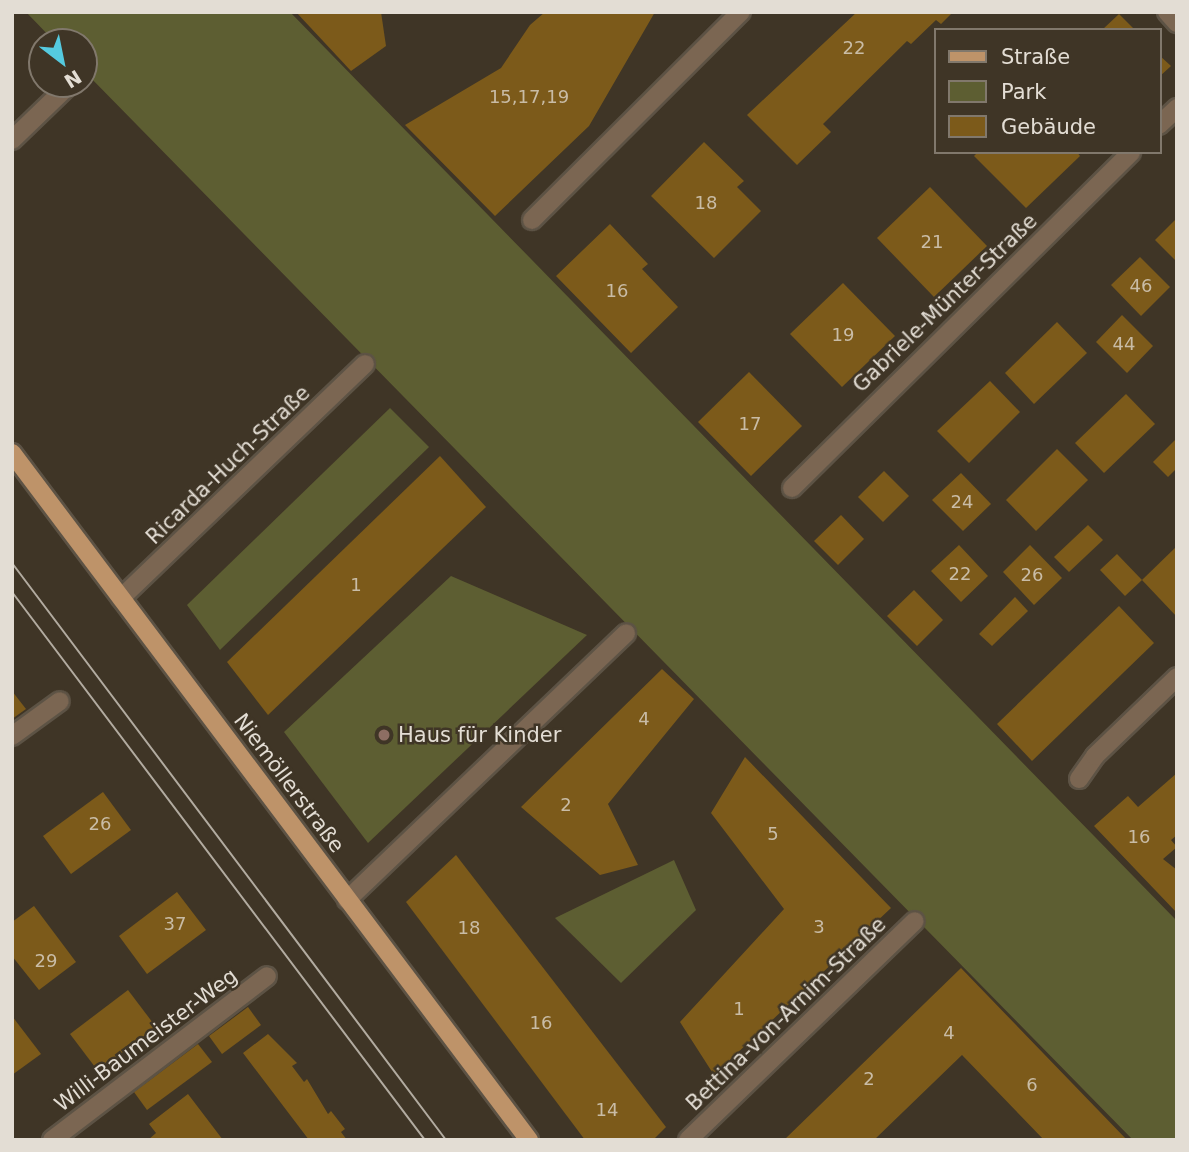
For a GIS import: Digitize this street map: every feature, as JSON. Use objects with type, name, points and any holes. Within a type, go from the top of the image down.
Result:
[{"type":"main road","name":"Niemöllerstraße","points":[[12,453],[529,1140]]},
{"type":"street","points":[[532,220],[741,12]]},
{"type":"street","points":[[1167,12],[1177,23]]},
{"type":"street","points":[[12,141],[56,98]]},
{"type":"street","points":[[1161,123],[1177,108]]},
{"type":"street","name":"Gabriele-Münter-Straße","points":[[792,488],[1129,154]]},
{"type":"street","name":"Ricarda-Huch-Straße","points":[[121,598],[366,364]]},
{"type":"street","points":[[347,900],[626,633]]},
{"type":"street","points":[[1079,779],[1095,756],[1177,677]]},
{"type":"street","points":[[12,736],[60,701]]},
{"type":"street","name":"Bettina-von-Arnim-Straße","points":[[688,1140],[915,921]]},
{"type":"street","name":"Willi-Baumeister-Weg","points":[[52,1140],[268,976]]},
{"type":"green space","points":[[26,12],[290,12],[1177,921],[1177,1140],[1133,1140],[98,85],[98,28],[41,28]]},
{"type":"green space","points":[[390,408],[429,447],[220,650],[187,605]]},
{"type":"green space","points":[[451,576],[587,635],[368,843],[284,732]]},
{"type":"green space","points":[[674,860],[696,910],[621,983],[555,918]]},
{"type":"building","points":[[296,12],[381,12],[386,46],[351,71]]},
{"type":"building","points":[[545,12],[655,12],[589,126],[495,216],[405,125],[501,68],[530,25]]},
{"type":"building","points":[[857,12],[953,12],[941,24],[936,20],[911,44],[907,41],[823,124],[831,132],[797,165],[747,115]]},
{"type":"building","points":[[1119,14],[1133,28],[1104,28]]},
{"type":"building","points":[[1161,57],[1171,66],[1161,75]]},
{"type":"building","points":[[704,142],[744,181],[737,187],[761,211],[714,258],[651,196]]},
{"type":"building","points":[[1078,154],[1080,156],[1026,208],[974,156]]},
{"type":"building","points":[[930,187],[987,246],[934,297],[877,238]]},
{"type":"building","points":[[1177,218],[1177,262],[1155,240]]},
{"type":"building","points":[[610,224],[648,264],[642,269],[678,307],[631,353],[556,276]]},
{"type":"building","points":[[1140,257],[1170,287],[1141,316],[1111,285]]},
{"type":"building","points":[[843,283],[895,336],[842,387],[790,334]]},
{"type":"building","points":[[1122,315],[1153,346],[1127,373],[1096,342]]},
{"type":"building","points":[[1057,322],[1087,353],[1034,404],[1005,373]]},
{"type":"building","points":[[749,372],[802,426],[751,476],[698,422]]},
{"type":"building","points":[[990,381],[1020,412],[969,463],[937,431]]},
{"type":"building","points":[[1126,394],[1155,424],[1104,473],[1075,443]]},
{"type":"building","points":[[1177,438],[1177,468],[1168,477],[1153,462]]},
{"type":"building","points":[[1057,449],[1088,480],[1036,531],[1006,500]]},
{"type":"building","points":[[440,456],[486,507],[268,715],[227,662]]},
{"type":"building","points":[[884,471],[909,496],[883,522],[858,497]]},
{"type":"building","points":[[961,473],[991,504],[963,531],[932,500]]},
{"type":"building","points":[[841,515],[864,539],[838,565],[814,541]]},
{"type":"building","points":[[1088,525],[1103,540],[1069,572],[1054,557]]},
{"type":"building","points":[[959,545],[988,576],[961,602],[931,571]]},
{"type":"building","points":[[1030,545],[1062,578],[1034,605],[1003,572]]},
{"type":"building","points":[[1177,546],[1177,617],[1142,580]]},
{"type":"building","points":[[1117,554],[1142,580],[1125,596],[1100,570]]},
{"type":"building","points":[[914,590],[943,620],[917,646],[887,616]]},
{"type":"building","points":[[1015,597],[1028,611],[992,646],[979,634]]},
{"type":"building","points":[[1119,606],[1154,643],[1032,761],[997,724]]},
{"type":"building","points":[[662,669],[694,699],[608,804],[638,865],[600,875],[521,807]]},
{"type":"building","points":[[12,691],[26,709],[12,719]]},
{"type":"building","points":[[745,757],[891,908],[714,1075],[680,1022],[784,909],[711,813]]},
{"type":"building","points":[[1177,773],[1177,835],[1171,840],[1177,847],[1163,859],[1177,870],[1177,913],[1094,826],[1128,796],[1138,807]]},
{"type":"building","points":[[103,792],[131,830],[71,874],[43,836]]},
{"type":"building","points":[[456,855],[666,1127],[653,1140],[585,1140],[406,902]]},
{"type":"building","points":[[177,892],[206,930],[147,974],[119,936]]},
{"type":"building","points":[[34,906],[76,962],[39,990],[12,956],[12,922]]},
{"type":"building","points":[[961,968],[1127,1140],[1044,1140],[962,1055],[874,1140],[784,1140]]},
{"type":"building","points":[[128,990],[156,1027],[98,1071],[70,1034]]},
{"type":"building","points":[[248,1007],[261,1025],[222,1054],[209,1036]]},
{"type":"building","points":[[12,1016],[41,1054],[12,1075]]},
{"type":"building","points":[[268,1034],[297,1063],[292,1066],[304,1082],[307,1079],[328,1114],[331,1111],[345,1129],[341,1132],[347,1140],[309,1140],[243,1053]]},
{"type":"building","points":[[198,1044],[212,1062],[147,1110],[134,1092]]},
{"type":"building","points":[[188,1094],[223,1140],[148,1140],[156,1133],[149,1124]]},
{"type":"tram line","points":[[12,563],[446,1140]]},
{"type":"tram line","points":[[12,592],[425,1140]]},
{"type":"place","name":"Haus für Kinder","points":[[384,735]]}]
